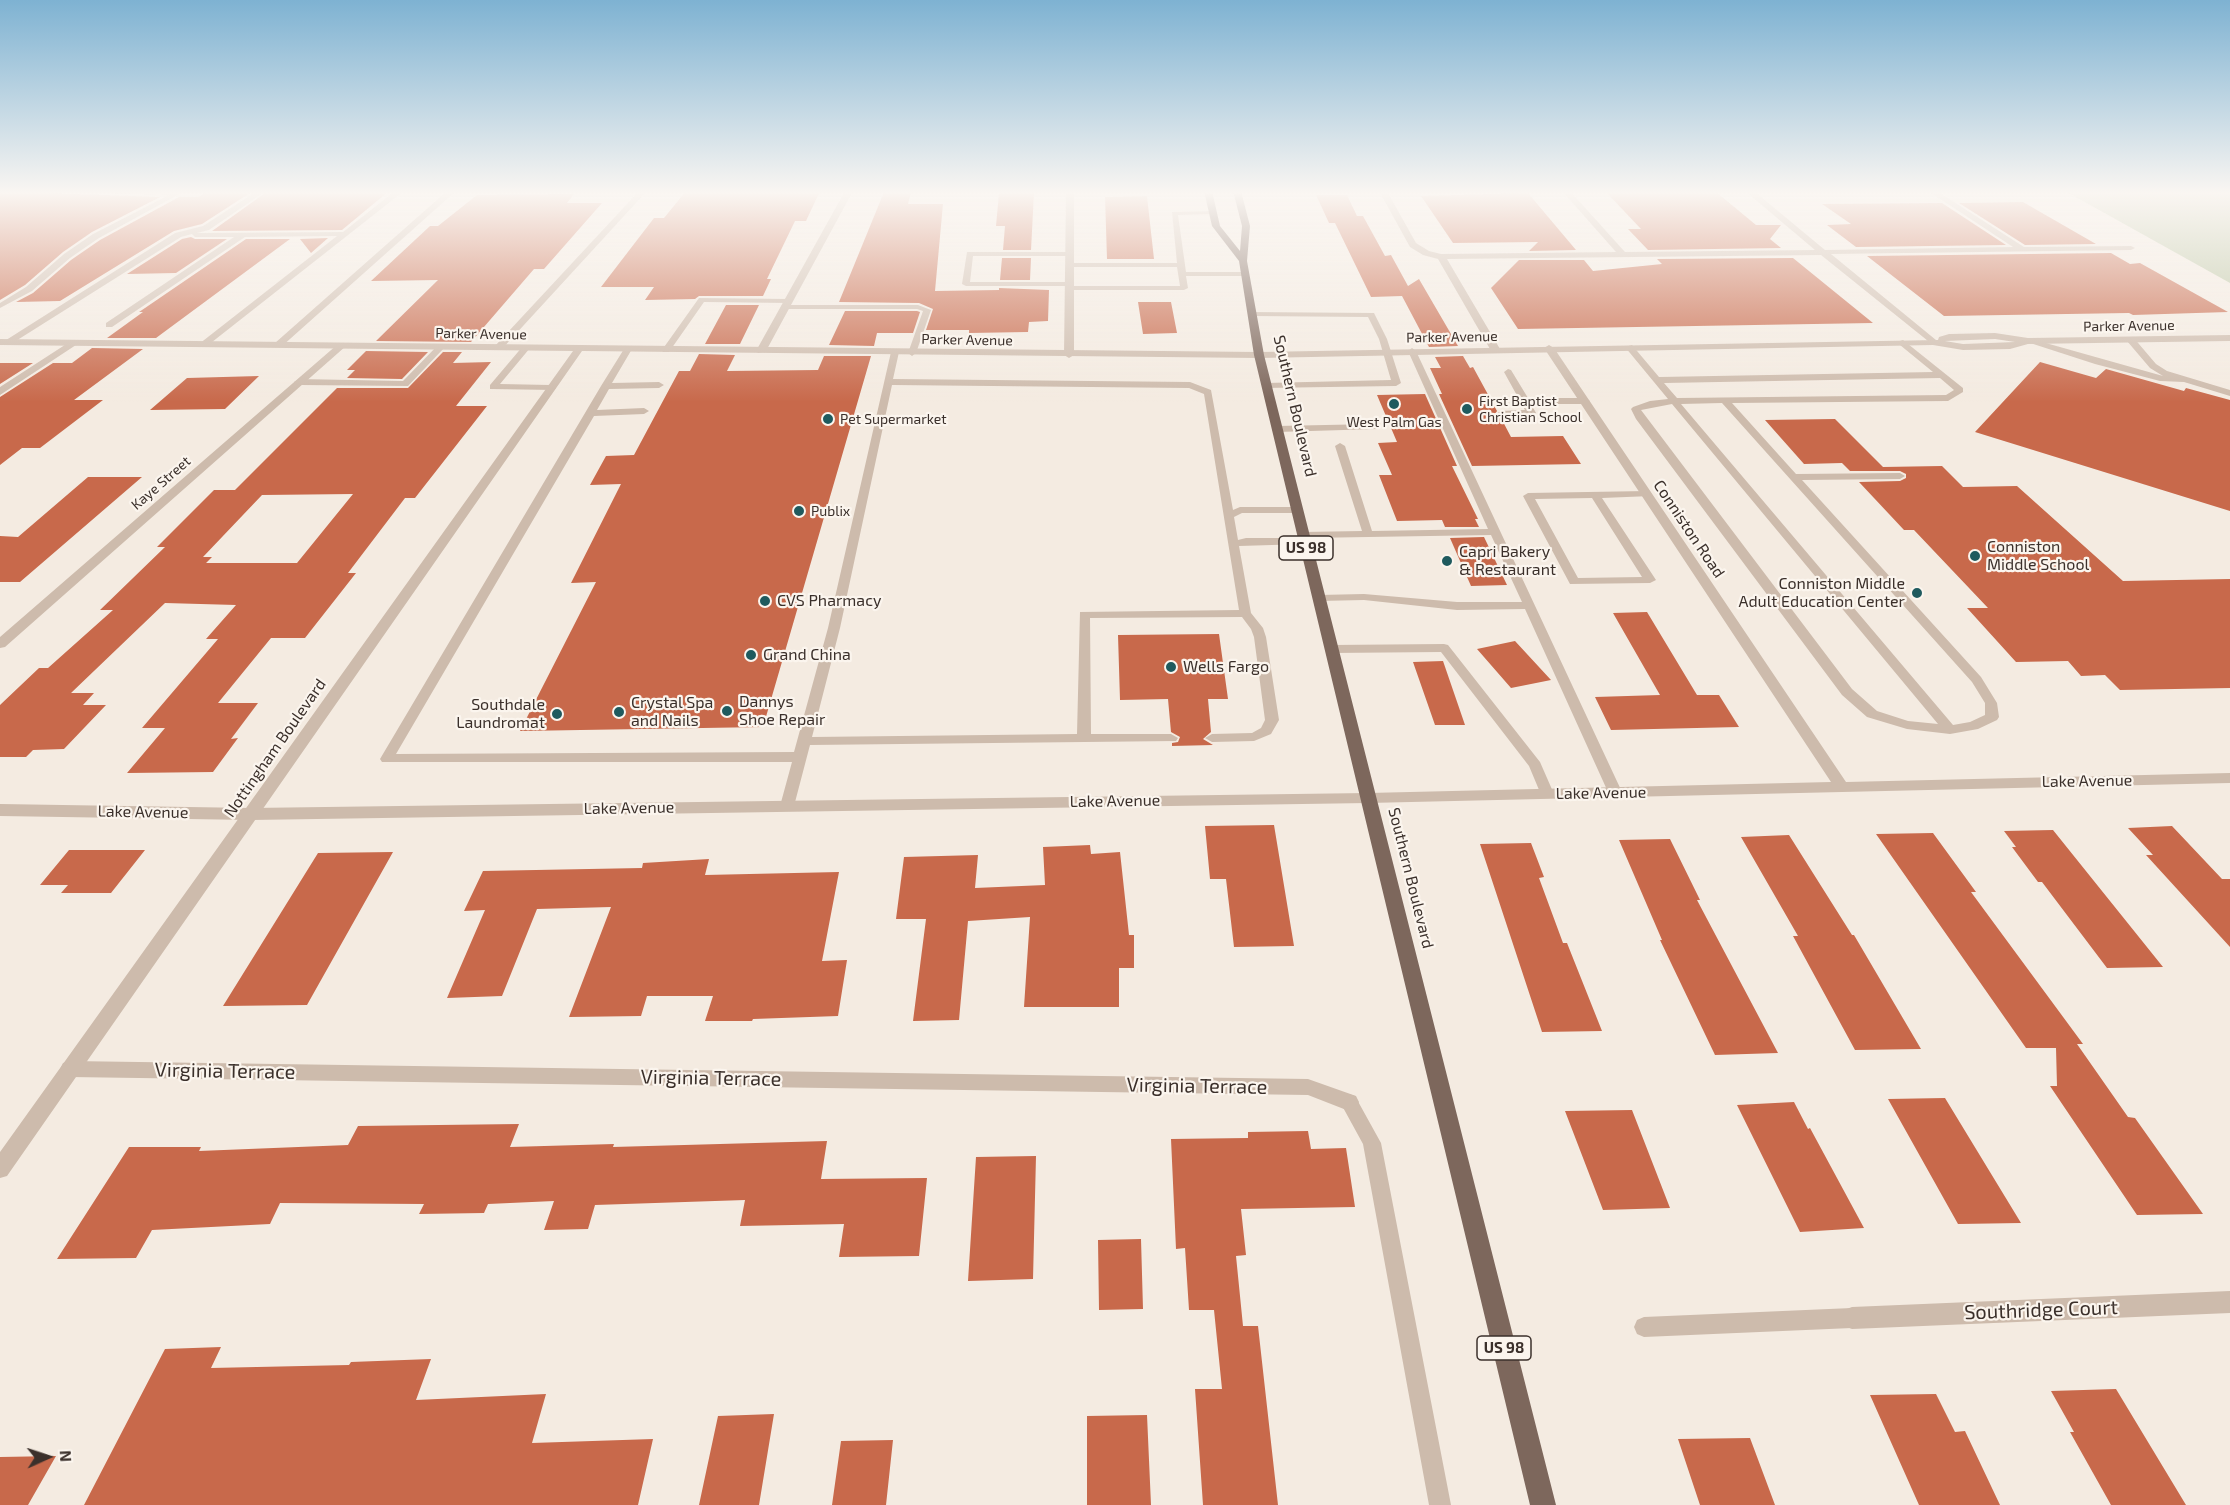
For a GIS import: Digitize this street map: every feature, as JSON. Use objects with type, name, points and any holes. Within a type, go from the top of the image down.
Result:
[{"type":"main road","name":"Southern Boulevard","points":[[1243,261],[1266,386],[1543,1505]]},
{"type":"street","points":[[4,342],[135,261]]},
{"type":"street","points":[[109,325],[204,261]]},
{"type":"street","points":[[204,344],[310,261]]},
{"type":"street","points":[[278,345],[373,261]]},
{"type":"street","points":[[498,348],[578,261]]},
{"type":"street","points":[[761,351],[810,261]]},
{"type":"street","points":[[1069,355],[1070,261]]},
{"type":"street","points":[[1443,261],[1495,349]]},
{"type":"street","points":[[1834,261],[1934,342]]},
{"type":"street","name":"Parker Avenue","points":[[4,342],[1069,355],[1259,355],[1934,342],[1963,347],[2010,346],[2028,341],[2230,338]]},
{"type":"street","points":[[0,392],[74,343]]},
{"type":"street","name":"Kaye Street","points":[[0,644],[341,346]]},
{"type":"street","name":"Conniston Road","points":[[1549,348],[1842,787]]},
{"type":"street","name":"Nottingham Boulevard","points":[[0,1169],[579,349]]},
{"type":"street","name":"Lake Avenue","points":[[0,810],[251,814],[1368,798],[2230,778]]},
{"type":"street","name":"Virginia Terrace","points":[[70,1069],[1308,1087],[1349,1102]]},
{"type":"street","name":"Southridge Court","points":[[1852,1318],[2230,1302]]},
{"type":"lane","points":[[0,306],[29,289],[61,261]]},
{"type":"lane","points":[[969,261],[966,284],[1184,288],[1180,261]]},
{"type":"lane","points":[[1070,265],[1181,265]]},
{"type":"lane","points":[[1182,274],[1246,274]]},
{"type":"lane","points":[[666,350],[702,300],[918,307],[927,310],[912,353]]},
{"type":"lane","points":[[1252,314],[1371,315],[1388,352],[1396,383],[1266,386]]},
{"type":"lane","points":[[2130,339],[2153,366],[2181,380]]},
{"type":"lane","points":[[2028,341],[2160,378],[2181,380],[2230,393]]},
{"type":"lane","points":[[1724,400],[1977,680],[1991,703],[1992,717],[1973,726],[1950,730],[1907,725],[1872,714],[1847,692],[1641,419],[1636,409],[1650,404],[1675,401],[1724,400],[1948,398],[1960,390],[1903,343]]},
{"type":"lane","points":[[299,382],[405,384],[441,347]]},
{"type":"lane","points":[[1629,347],[1950,730]]},
{"type":"lane","points":[[526,348],[493,387],[551,388]]},
{"type":"lane","points":[[628,349],[387,759],[800,757]]},
{"type":"lane","points":[[1412,351],[1615,792]]},
{"type":"lane","points":[[787,806],[834,628],[895,352]]},
{"type":"lane","points":[[1501,414],[1532,413],[1508,372]]},
{"type":"lane","points":[[1657,380],[1941,375]]},
{"type":"lane","points":[[888,382],[1190,385],[1208,392],[1245,613],[1257,628],[1260,637],[1272,720],[1266,731],[1254,737],[1212,738]]},
{"type":"lane","points":[[606,386],[659,385]]},
{"type":"lane","points":[[1525,401],[1585,401]]},
{"type":"lane","points":[[590,413],[644,411]]},
{"type":"lane","points":[[1277,429],[1374,427]]},
{"type":"lane","points":[[1340,446],[1368,534]]},
{"type":"lane","points":[[1794,477],[1900,476]]},
{"type":"lane","points":[[1595,495],[1650,580],[1574,582],[1528,496],[1595,495],[1647,495]]},
{"type":"lane","points":[[1228,516],[1240,510],[1297,510]]},
{"type":"lane","points":[[1234,544],[1368,534],[1496,532]]},
{"type":"lane","points":[[1319,598],[1364,597],[1457,606],[1529,605]]},
{"type":"lane","points":[[1084,739],[1084,615],[1245,613]]},
{"type":"lane","points":[[1331,650],[1444,648],[1535,765],[1547,794]]},
{"type":"lane","points":[[804,741],[1171,738]]},
{"type":"lane","points":[[1349,1102],[1372,1143],[1440,1505]]},
{"type":"lane","points":[[1644,1327],[1852,1318]]},
{"type":"green space","points":[[2191,261],[2230,261],[2230,283]]},
{"type":"building","points":[[0,261],[52,261],[25,285],[0,300]]},
{"type":"building","points":[[70,261],[125,261],[60,301],[16,302],[33,293]]},
{"type":"building","points":[[147,261],[194,261],[176,273],[127,274]]},
{"type":"building","points":[[213,261],[260,261],[156,338],[107,338],[143,312],[139,312]]},
{"type":"building","points":[[392,261],[551,261],[544,269],[534,269],[471,342],[376,341],[438,280],[371,281]]},
{"type":"building","points":[[621,261],[776,261],[767,279],[771,279],[763,296],[699,296],[695,299],[645,300],[654,287],[601,287]]},
{"type":"building","points":[[856,261],[938,261],[935,291],[999,290],[999,288],[1049,290],[1048,321],[1029,322],[1028,332],[969,333],[969,330],[926,330],[933,309],[919,303],[839,302]]},
{"type":"building","points":[[1002,261],[1031,261],[1030,280],[1000,280]]},
{"type":"building","points":[[1354,261],[1394,261],[1408,286],[1419,279],[1458,346],[1429,347],[1402,296],[1371,297]]},
{"type":"building","points":[[1518,261],[1585,261],[1593,271],[1662,264],[1659,261],[1797,261],[1873,323],[1518,329],[1491,288]]},
{"type":"building","points":[[1874,261],[2140,263],[2228,312],[2133,315],[2129,313],[1944,316]]},
{"type":"building","points":[[1138,302],[1171,302],[1177,333],[1143,334]]},
{"type":"building","points":[[726,305],[759,305],[740,344],[705,344]]},
{"type":"building","points":[[845,311],[920,312],[913,333],[877,333],[874,346],[829,345]]},
{"type":"building","points":[[92,348],[143,349],[74,400],[103,400],[40,448],[22,448],[0,465],[0,397],[53,363],[72,363]]},
{"type":"building","points":[[366,351],[428,352],[402,379],[347,378],[355,370],[347,370]]},
{"type":"building","points":[[443,352],[462,352],[453,363],[491,362],[456,406],[487,406],[415,498],[405,498],[348,573],[356,573],[305,638],[271,638],[218,703],[258,703],[231,739],[238,738],[213,772],[127,773],[165,728],[142,728],[218,639],[206,639],[236,605],[165,603],[71,693],[94,693],[83,705],[106,705],[64,749],[33,750],[26,757],[0,757],[0,705],[39,668],[48,668],[113,610],[100,610],[165,547],[157,547],[214,490],[235,490],[337,388],[408,388]],"holes":[[[353,494],[297,563],[206,563],[212,557],[203,557],[262,495]]]},
{"type":"building","points":[[699,354],[735,355],[727,371],[818,370],[824,356],[871,356],[763,727],[520,731],[596,582],[571,583],[621,484],[590,485],[606,456],[634,455],[679,371],[690,371]]},
{"type":"building","points":[[1463,356],[1470,368],[1473,367],[1497,411],[1494,416],[1501,418],[1511,437],[1563,436],[1581,464],[1472,466],[1439,394],[1442,394],[1430,368],[1441,368],[1435,357]]},
{"type":"building","points":[[2040,362],[2096,378],[2106,369],[2184,391],[2186,388],[2230,400],[2230,511],[1975,432]]},
{"type":"building","points":[[0,363],[33,363],[0,384]]},
{"type":"building","points":[[259,376],[225,409],[150,410],[187,378]]},
{"type":"building","points":[[1425,394],[1457,466],[1452,466],[1478,519],[1475,519],[1479,527],[1445,527],[1442,520],[1397,521],[1379,475],[1392,475],[1378,443],[1397,442],[1377,395]]},
{"type":"building","points":[[1835,419],[1883,467],[1942,466],[1963,487],[2017,486],[2123,581],[2230,579],[2230,688],[2120,690],[2105,675],[2081,676],[2068,661],[2016,662],[1967,608],[1988,608],[1914,530],[1904,530],[1859,482],[1900,481],[1906,478],[1906,474],[1900,471],[1850,471],[1842,463],[1804,464],[1765,420]]},
{"type":"building","points":[[88,477],[142,477],[20,582],[0,582],[0,536],[18,537]]},
{"type":"building","points":[[1484,537],[1507,585],[1471,586],[1450,538]]},
{"type":"building","points":[[1647,612],[1697,695],[1719,695],[1739,727],[1611,730],[1595,697],[1660,695],[1613,613]]},
{"type":"building","name":"Wells Fargo","points":[[1219,634],[1228,699],[1208,699],[1211,732],[1203,739],[1213,745],[1172,746],[1172,743],[1178,742],[1180,737],[1171,732],[1168,699],[1120,700],[1118,635]]},
{"type":"building","points":[[1515,641],[1551,680],[1511,688],[1477,649]]},
{"type":"building","points":[[1443,661],[1465,725],[1435,725],[1413,662]]},
{"type":"building","points":[[1274,825],[1294,946],[1234,947],[1226,879],[1210,879],[1205,826]]},
{"type":"building","points":[[2172,826],[2222,879],[2230,879],[2230,947],[2146,855],[2153,855],[2128,828]]},
{"type":"building","points":[[2053,830],[2163,967],[2107,968],[2042,882],[2038,882],[2012,847],[2016,847],[2004,831]]},
{"type":"building","points":[[1933,833],[1976,892],[1971,892],[2083,1044],[2077,1044],[2128,1117],[2135,1118],[2203,1214],[2137,1215],[2050,1086],[2057,1086],[2056,1048],[2026,1048],[1876,834]]},
{"type":"building","points":[[1789,835],[1854,935],[1921,1049],[1855,1050],[1793,936],[1798,936],[1741,837]]},
{"type":"building","points":[[1670,839],[1700,900],[1697,900],[1778,1053],[1715,1055],[1660,940],[1662,940],[1619,840]]},
{"type":"building","points":[[1531,843],[1544,877],[1539,878],[1563,943],[1567,943],[1602,1031],[1542,1032],[1480,844]]},
{"type":"building","points":[[1090,845],[1091,854],[1120,852],[1129,935],[1134,935],[1134,968],[1119,968],[1119,1007],[1024,1007],[1030,917],[968,921],[959,1020],[913,1021],[926,919],[896,919],[904,857],[978,855],[975,888],[1045,885],[1043,847]]},
{"type":"building","points":[[69,850],[145,850],[111,893],[61,893],[68,885],[40,885]]},
{"type":"building","points":[[393,852],[307,1005],[223,1006],[318,853]]},
{"type":"building","points":[[709,859],[705,875],[839,872],[822,961],[847,960],[838,1016],[705,1021],[713,996],[647,996],[641,1016],[569,1017],[611,907],[537,909],[502,996],[447,998],[485,910],[464,911],[483,871],[642,868],[643,863]]},
{"type":"building","points":[[1945,1098],[2021,1223],[1958,1224],[1888,1099]]},
{"type":"building","points":[[1794,1102],[1864,1228],[1800,1232],[1737,1105]]},
{"type":"building","points":[[1632,1110],[1670,1208],[1603,1210],[1565,1111]]},
{"type":"building","points":[[519,1124],[510,1147],[614,1144],[613,1147],[827,1141],[821,1179],[927,1178],[919,1256],[839,1257],[844,1224],[740,1226],[745,1200],[595,1205],[588,1229],[544,1230],[554,1201],[488,1204],[484,1213],[419,1214],[424,1204],[280,1203],[270,1224],[152,1230],[136,1258],[57,1259],[129,1147],[201,1147],[199,1151],[348,1145],[358,1126]]},
{"type":"building","points":[[1308,1131],[1311,1149],[1346,1148],[1355,1207],[1241,1209],[1246,1255],[1236,1256],[1243,1326],[1258,1326],[1278,1505],[1203,1505],[1195,1389],[1222,1389],[1214,1310],[1189,1310],[1185,1248],[1176,1249],[1171,1139],[1248,1138],[1248,1132]]},
{"type":"building","points":[[1036,1156],[1033,1279],[968,1281],[976,1157]]},
{"type":"building","points":[[1141,1239],[1143,1309],[1099,1310],[1098,1240]]},
{"type":"building","points":[[221,1347],[211,1368],[349,1365],[351,1362],[431,1359],[416,1400],[546,1394],[532,1443],[653,1439],[638,1505],[84,1505],[165,1349]]},
{"type":"building","points":[[2116,1389],[2186,1505],[2111,1505],[2070,1432],[2074,1432],[2051,1391]]},
{"type":"building","points":[[1936,1394],[1955,1432],[1965,1431],[2000,1505],[1919,1505],[1870,1395]]},
{"type":"building","points":[[774,1414],[759,1505],[699,1505],[718,1416]]},
{"type":"building","points":[[1147,1415],[1151,1505],[1087,1505],[1087,1416]]},
{"type":"building","points":[[1750,1438],[1775,1505],[1700,1505],[1678,1439]]},
{"type":"building","points":[[893,1440],[886,1505],[832,1505],[841,1441]]},
{"type":"building","points":[[56,1456],[28,1505],[0,1505],[0,1457]]},
{"type":"place","name":"West Palm Gas","points":[[1394,404]]},
{"type":"place","name":"First Baptist Christian School","points":[[1467,409]]},
{"type":"place","name":"Pet Supermarket","points":[[828,419]]},
{"type":"place","name":"Publix","points":[[799,511]]},
{"type":"place","name":"Conniston Middle School","points":[[1975,556]]},
{"type":"place","name":"Capri Bakery & Restaurant","points":[[1447,561]]},
{"type":"place","name":"Conniston Middle Adult Education Center","points":[[1917,593]]},
{"type":"place","name":"CVS Pharmacy","points":[[765,601]]},
{"type":"place","name":"Grand China","points":[[751,655]]},
{"type":"place","name":"Wells Fargo","points":[[1171,667]]},
{"type":"place","name":"Dannys Shoe Repair","points":[[727,711]]},
{"type":"place","name":"Crystal Spa and Nails","points":[[619,712]]},
{"type":"place","name":"Southdale Laundromat","points":[[557,714]]}]
